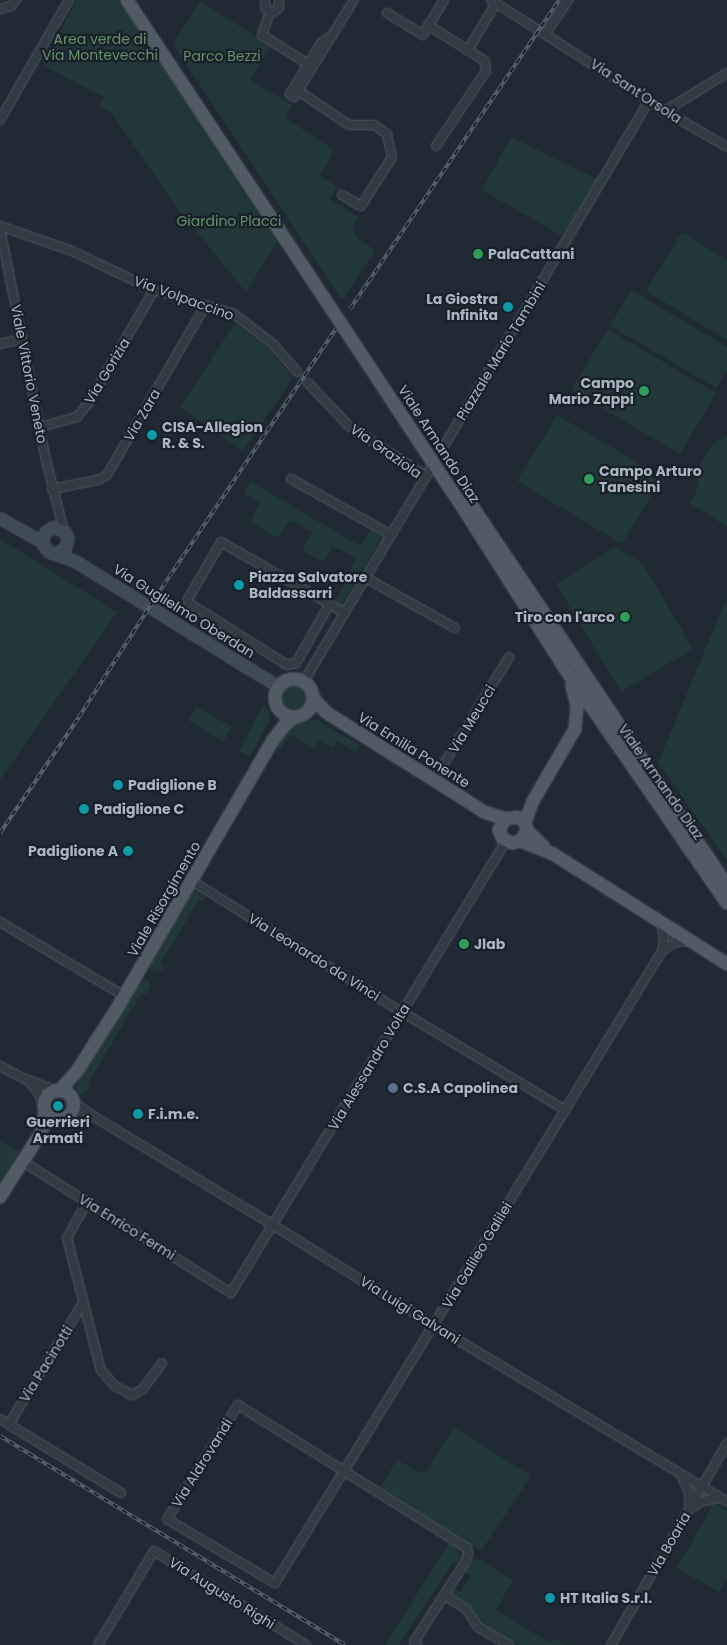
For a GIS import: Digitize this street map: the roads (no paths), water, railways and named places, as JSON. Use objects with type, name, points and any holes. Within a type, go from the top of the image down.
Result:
[{"type":"main road","name":"Viale Armando Diaz","points":[[127,0],[469,509],[727,885]]},
{"type":"main road","name":"Viale Armando Diaz","points":[[136,0],[469,509],[566,670],[727,903]]},
{"type":"main road","name":"Via Guglielmo Oberdan","points":[[0,518],[29,535],[43,538],[46,549],[61,551],[279,687]]},
{"type":"main road","points":[[43,538],[60,526],[68,541],[61,551]]},
{"type":"main road","points":[[506,841],[515,843],[516,826],[573,733],[577,720],[576,696],[566,670]]},
{"type":"main road","points":[[293,679],[304,681],[311,689],[311,705],[294,717],[280,710],[275,698],[279,687],[293,679]]},
{"type":"main road","name":"Via Emilia Ponente","points":[[311,705],[327,713],[484,812],[516,826],[553,854],[727,964]]},
{"type":"main road","name":"Viale Risorgimento","points":[[273,740],[278,727],[280,710]]},
{"type":"main road","name":"Viale Risorgimento","points":[[58,1091],[77,1071],[124,996],[273,740],[294,717]]},
{"type":"main road","name":"Via Emilia Ponente","points":[[658,921],[662,918],[719,953],[727,955]]},
{"type":"main road","name":"Viale Risorgimento","points":[[73,1100],[77,1071]]},
{"type":"main road","points":[[0,1197],[42,1131],[44,1109],[48,1096],[58,1091],[67,1093],[73,1100],[72,1113],[42,1131]]},
{"type":"main road","points":[[44,1109],[51,1118],[63,1120]]},
{"type":"street","points":[[0,9],[11,6],[16,0]]},
{"type":"street","points":[[0,120],[69,0]]},
{"type":"street","points":[[265,0],[264,6],[270,12]]},
{"type":"street","points":[[279,0],[279,8],[270,12],[262,35],[310,66]]},
{"type":"street","points":[[342,195],[361,206],[392,157],[387,134],[374,125],[349,124],[296,89],[354,0]]},
{"type":"street","points":[[386,13],[423,35],[444,0]]},
{"type":"street","points":[[543,31],[568,0]]},
{"type":"street","points":[[468,50],[494,2]]},
{"type":"street","name":"Via Sant'Orsola","points":[[494,2],[543,31],[665,111],[727,147]]},
{"type":"street","points":[[428,25],[485,61],[486,71],[436,146]]},
{"type":"street","points":[[665,111],[727,73]]},
{"type":"street","name":"Piazzale Mario Tambini","points":[[444,446],[649,101]]},
{"type":"street","name":"Viale Vittorio Veneto","points":[[0,227],[2,252],[22,339],[60,526]]},
{"type":"street","name":"Via Volpaccino","points":[[0,227],[71,250],[154,290],[234,314],[273,344],[297,372]]},
{"type":"street","name":"Via Gorizia","points":[[40,427],[77,417],[90,402],[154,290]]},
{"type":"street","name":"Via Zara","points":[[52,489],[98,480],[107,475],[205,306]]},
{"type":"street","points":[[0,344],[22,339]]},
{"type":"street","name":"Via Graziola","points":[[304,681],[428,473],[349,426],[308,383]]},
{"type":"street","points":[[291,478],[391,535]]},
{"type":"street","points":[[329,605],[296,663],[287,665],[190,603],[188,599],[221,542],[345,613]]},
{"type":"street","points":[[366,578],[455,628]]},
{"type":"street","points":[[210,616],[219,650]]},
{"type":"street","name":"Via Meucci","points":[[434,780],[509,658]]},
{"type":"street","name":"Via Alessandro Volta","points":[[231,1293],[506,841]]},
{"type":"street","name":"Via Leonardo da Vinci","points":[[192,881],[402,1012],[565,1110]]},
{"type":"street","points":[[658,921],[664,937],[662,951]]},
{"type":"street","points":[[0,922],[124,996]]},
{"type":"street","points":[[662,951],[676,942],[688,941]]},
{"type":"street","name":"Via Galileo Galilei","points":[[275,1584],[662,951]]},
{"type":"street","points":[[0,1066],[23,1078],[58,1091]]},
{"type":"street","points":[[23,1078],[38,1092],[44,1109]]},
{"type":"street","name":"Via Luigi Galvani","points":[[73,1100],[93,1116],[727,1502]]},
{"type":"street","points":[[63,1120],[78,1116],[93,1116]]},
{"type":"street","name":"Via Enrico Fermi","points":[[22,1161],[231,1293]]},
{"type":"street","points":[[87,1202],[66,1238],[101,1370],[114,1386],[129,1395],[137,1394],[144,1390],[162,1363]]},
{"type":"street","name":"Via Pacinotti","points":[[9,1424],[83,1303]]},
{"type":"street","name":"Via Aldrovandi","points":[[275,1584],[166,1519],[238,1405],[344,1471]]},
{"type":"street","points":[[0,1419],[121,1493]]},
{"type":"street","name":"Via Boaria","points":[[611,1645],[727,1443]]},
{"type":"street","points":[[344,1471],[466,1548],[468,1557],[444,1594],[416,1644]]},
{"type":"street","points":[[681,1474],[690,1494],[689,1509]]},
{"type":"street","points":[[689,1509],[703,1501],[719,1498]]},
{"type":"street","name":"Via Augusto Righi","points":[[98,1645],[154,1551],[306,1645]]},
{"type":"street","points":[[444,1594],[466,1609],[478,1627],[509,1645]]},
{"type":"tunnel","points":[[432,466],[444,446]]},
{"type":"railway","points":[[350,309],[559,0]]},
{"type":"railway","points":[[0,833],[336,329]]},
{"type":"railway","points":[[0,1436],[345,1645]]},
{"type":"place","name":"PalaCattani","points":[[478,254]]},
{"type":"place","name":"La Giostra Infinita","points":[[508,307]]},
{"type":"place","name":"Campo Mario Zappi","points":[[644,391]]},
{"type":"place","name":"CISA-Allegion R. & S.","points":[[152,435]]},
{"type":"place","name":"Campo Arturo Tanesini","points":[[589,479]]},
{"type":"place","name":"Piazza Salvatore Baldassarri","points":[[239,585]]},
{"type":"place","name":"Tiro con l'arco","points":[[625,617]]},
{"type":"place","name":"Padiglione B","points":[[118,785]]},
{"type":"place","name":"Padiglione C","points":[[84,809]]},
{"type":"place","name":"Padiglione A","points":[[128,851]]},
{"type":"place","name":"Jlab","points":[[464,944]]},
{"type":"place","name":"C.S.A Capolinea","points":[[393,1088]]},
{"type":"place","name":"Guerrieri Armati","points":[[58,1106]]},
{"type":"place","name":"F.i.m.e.","points":[[138,1114]]},
{"type":"place","name":"HT Italia S.r.l.","points":[[550,1598]]},
{"type":"park label","name":"Area verde di Via Montevecchi","points":[[100,48]]},
{"type":"park label","name":"Parco Bezzi","points":[[222,56]]},
{"type":"park label","name":"Giardino Placci","points":[[229,221]]}]
